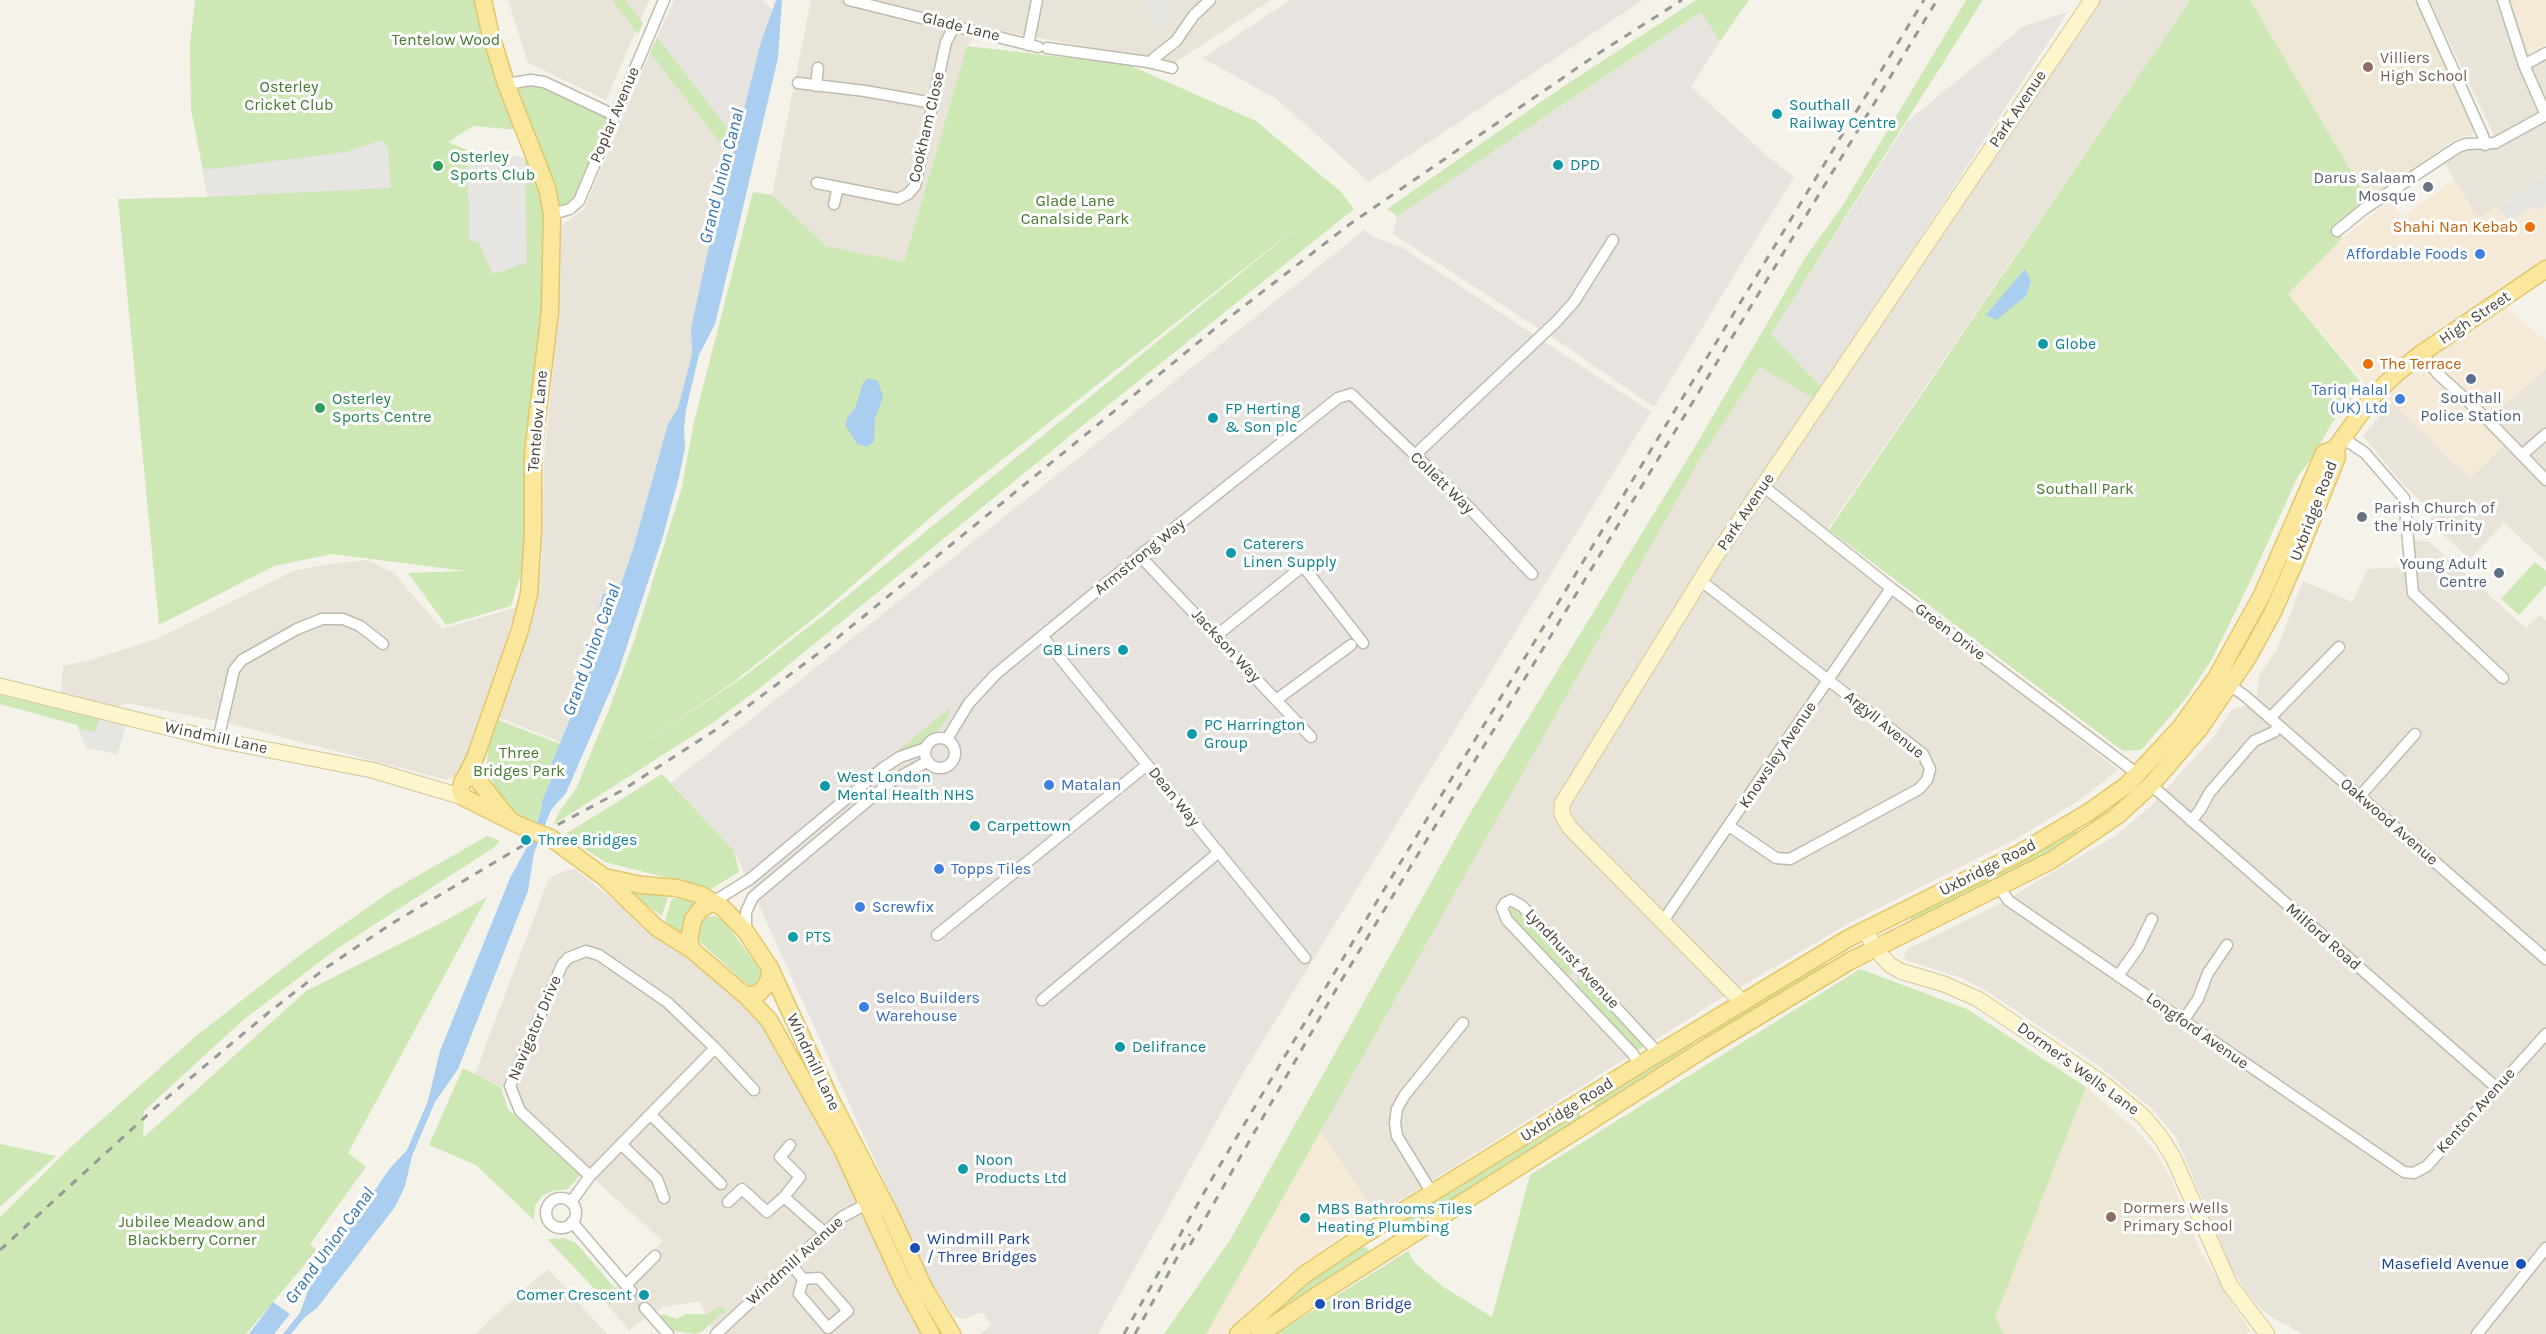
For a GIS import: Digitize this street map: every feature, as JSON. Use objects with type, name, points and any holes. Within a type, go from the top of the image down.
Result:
[{"type":"main road","name":"Tentelow Lane","points":[[469,787],[475,758],[520,630],[529,594],[533,532],[533,453],[550,311],[552,214],[547,188],[506,84],[483,0]]},
{"type":"main road","name":"High Street","points":[[2338,443],[2373,396],[2422,353],[2546,269]]},
{"type":"main road","name":"Uxbridge Road","points":[[1260,1334],[1401,1241],[1704,1049],[1876,948],[2052,860],[2117,816],[2200,703],[2249,619],[2276,565],[2324,453],[2338,443]]},
{"type":"main road","name":"Uxbridge Road","points":[[1238,1334],[1304,1275],[1658,1053],[1864,930],[2020,853],[2077,820],[2121,790],[2145,780],[2200,728],[2231,686],[2265,628],[2337,457],[2338,443]]},
{"type":"main road","points":[[2249,619],[2265,628]]},
{"type":"main road","name":"Windmill Lane","points":[[469,787],[516,823],[551,838],[604,877],[657,928],[686,947],[746,996],[770,1020],[842,1149],[952,1334]]},
{"type":"main road","points":[[2077,820],[2088,837]]},
{"type":"main road","name":"Windmill Lane","points":[[604,877],[685,889],[701,895],[723,908],[746,932],[770,968],[830,1098],[874,1200],[903,1282],[931,1334]]},
{"type":"main road","points":[[686,947],[693,919],[714,902]]},
{"type":"main road","points":[[746,996],[759,993],[764,988],[769,980],[770,968]]},
{"type":"main road","points":[[1694,1032],[1704,1049]]},
{"type":"main road","points":[[1572,1106],[1580,1104],[1589,1110],[1589,1121],[1582,1126]]},
{"type":"main road","points":[[1389,1220],[1388,1235],[1392,1239],[1401,1241]]},
{"type":"street","name":"Poplar Avenue","points":[[552,214],[570,209],[579,201],[664,0]]},
{"type":"street","name":"Glade Lane","points":[[849,0],[1038,47],[1152,63],[1172,68]]},
{"type":"street","points":[[1037,0],[1038,47]]},
{"type":"street","points":[[1152,63],[1153,59],[1176,40],[1194,15],[1210,0]]},
{"type":"street","name":"Park Avenue","points":[[1743,1003],[1570,828],[1564,819],[1562,809],[1578,776],[1700,580],[2092,0]]},
{"type":"street","points":[[2422,0],[2485,145]]},
{"type":"street","points":[[2337,231],[2364,210],[2458,147],[2466,144],[2485,145],[2500,141],[2546,115],[2524,65],[2503,0]]},
{"type":"street","name":"Cookham Close","points":[[817,183],[898,199],[908,194],[915,186],[946,42],[955,25]]},
{"type":"street","points":[[2524,65],[2546,53]]},
{"type":"street","points":[[816,86],[818,68]]},
{"type":"street","points":[[506,84],[531,80],[544,82],[614,115]]},
{"type":"street","points":[[798,83],[865,91],[933,103]]},
{"type":"street","points":[[834,204],[838,187]]},
{"type":"street","points":[[1414,456],[1556,322],[1574,302],[1613,240]]},
{"type":"street","points":[[2422,353],[2438,373],[2523,454],[2546,480]]},
{"type":"street","name":"Collett Way","points":[[1351,394],[1458,496],[1532,574]]},
{"type":"street","name":"Armstrong Way","points":[[947,739],[969,703],[996,674],[1338,398],[1351,394]]},
{"type":"street","points":[[2523,454],[2546,434]]},
{"type":"street","points":[[2338,443],[2365,453],[2403,498],[2413,593],[2503,678]]},
{"type":"street","name":"Green Drive","points":[[1763,486],[1891,588],[2145,780]]},
{"type":"street","name":"Jackson Way","points":[[1140,556],[1311,737]]},
{"type":"street","points":[[1216,636],[1303,566],[1364,643]]},
{"type":"street","name":"Argyll Avenue","points":[[1700,580],[1923,754],[1930,769],[1927,780],[1919,789],[1790,859],[1776,858],[1729,826]]},
{"type":"street","name":"Knowsley Avenue","points":[[1663,921],[1891,588]]},
{"type":"street","points":[[218,740],[234,670],[242,660],[297,629],[322,619],[343,619],[360,626],[383,644]]},
{"type":"street","name":"Dean Way","points":[[1042,636],[1305,958]]},
{"type":"street","points":[[1276,700],[1351,645]]},
{"type":"street","points":[[2270,718],[2339,647]]},
{"type":"street","name":"Windmill Lane","points":[[0,686],[218,740],[372,770],[431,789],[469,787]]},
{"type":"street","name":"Oakwood Avenue","points":[[2231,686],[2546,959]]},
{"type":"street","points":[[2191,821],[2210,792],[2254,741],[2279,726]]},
{"type":"street","points":[[2360,796],[2415,734]]},
{"type":"street","points":[[714,902],[750,879],[883,768],[900,757],[926,748],[937,738],[947,739],[955,750],[951,763],[939,768],[928,761],[926,748]]},
{"type":"street","points":[[746,932],[746,912],[753,897],[889,783],[928,761]]},
{"type":"street","points":[[937,935],[1147,765]]},
{"type":"street","name":"Milford Road","points":[[2145,780],[2497,1088]]},
{"type":"street","points":[[1042,1000],[1219,852]]},
{"type":"street","name":"Longford Avenue","points":[[1999,887],[2009,901],[2399,1170]]},
{"type":"street","name":"Lyndhurst Avenue","points":[[1639,1065],[1632,1054],[1507,920],[1502,908],[1505,903],[1510,900],[1522,906],[1658,1053]]},
{"type":"street","points":[[2118,976],[2138,948],[2152,919]]},
{"type":"street","name":"Dormer's Wells Lane","points":[[1864,930],[1885,960],[1900,971],[1944,984],[1984,1003],[2104,1084],[2144,1117],[2161,1137],[2176,1163],[2230,1285],[2267,1334]]},
{"type":"street","points":[[2183,1021],[2198,999],[2208,973],[2227,945]]},
{"type":"street","name":"Navigator Drive","points":[[590,1176],[520,1111],[510,1086],[562,965],[568,958],[586,951],[599,955],[667,1002],[754,1090]]},
{"type":"street","points":[[1432,1193],[1397,1136],[1395,1123],[1397,1109],[1404,1096],[1463,1023]]},
{"type":"street","name":"Kenton Avenue","points":[[2399,1170],[2414,1173],[2427,1166],[2546,1034]]},
{"type":"street","points":[[571,1202],[590,1176],[715,1048]]},
{"type":"street","points":[[651,1114],[721,1184]]},
{"type":"street","points":[[621,1144],[657,1179],[664,1198]]},
{"type":"street","points":[[728,1202],[742,1188],[767,1212],[784,1197],[800,1177],[780,1157],[790,1145]]},
{"type":"street","points":[[784,1197],[825,1233]]},
{"type":"street","points":[[560,1198],[571,1202],[576,1212],[572,1222],[566,1227],[558,1227],[550,1223],[546,1215],[548,1205],[560,1198]]},
{"type":"street","name":"Windmill Avenue","points":[[716,1334],[842,1217],[874,1200]]},
{"type":"street","points":[[572,1222],[629,1288],[655,1256]]},
{"type":"street","points":[[2477,1334],[2546,1248]]},
{"type":"street","points":[[790,1263],[803,1279]]},
{"type":"street","points":[[819,1278],[848,1311],[828,1328],[799,1294],[803,1279],[819,1278]]},
{"type":"street","points":[[645,1308],[668,1334]]},
{"type":"shaded area","points":[[508,0],[649,0],[606,100],[528,63]]},
{"type":"shaded area","points":[[674,0],[763,0],[773,10],[761,42],[736,139],[657,37]]},
{"type":"shaded area","points":[[811,0],[1271,0],[1174,63],[980,27],[967,46],[904,262],[826,246],[772,195]]},
{"type":"shaded area","points":[[1141,0],[1167,0],[1177,16],[1159,28]]},
{"type":"shaded area","points":[[1290,0],[1643,0],[1369,182],[1278,100],[1203,58]]},
{"type":"shaded area","points":[[2099,0],[2190,0],[1823,536],[2118,770],[2081,799],[2016,839],[1849,923],[1712,1004],[1377,1215],[1319,1129],[1701,457],[1760,366],[1815,399]]},
{"type":"shaded area","name":"Villiers High School","points":[[2250,0],[2415,0],[2475,134],[2456,139],[2368,200]]},
{"type":"shaded area","points":[[2429,0],[2514,0],[2512,2],[2533,66],[2546,59],[2546,171],[2478,219],[2440,156],[2462,143],[2494,135]]},
{"type":"shaded area","points":[[2514,0],[2546,0],[2546,44],[2535,50],[2527,48],[2512,2]]},
{"type":"shaded area","points":[[1701,12],[1720,41],[1691,87],[1774,162],[1794,177],[1654,407],[1561,343],[1393,234],[1397,216]]},
{"type":"shaded area","points":[[2068,12],[1822,388],[1771,334],[1908,121],[2024,26]]},
{"type":"shaded area","points":[[650,53],[731,157],[691,328],[692,354],[678,408],[668,424],[620,587],[603,594],[599,608],[610,621],[560,742],[498,717],[535,599],[542,560],[544,457],[560,302],[561,226],[584,209]]},
{"type":"shaded area","points":[[382,140],[388,148],[391,188],[208,197],[202,170],[346,152]]},
{"type":"shaded area","points":[[467,150],[525,158],[527,263],[493,274],[479,243],[469,240]]},
{"type":"shaded area","points":[[2546,171],[2546,273],[2503,305],[2546,341],[2546,369],[2492,416],[2514,437],[2470,478],[2392,402],[2366,385],[2288,294],[2342,238],[2390,201],[2402,217],[2454,180],[2478,218]]},
{"type":"shaded area","points":[[2546,173],[2546,205],[2538,211],[2534,205],[2510,222],[2497,208]]},
{"type":"shaded area","points":[[1364,230],[1374,237],[1401,247],[1651,412],[1245,1070],[1098,1334],[980,1334],[991,1325],[982,1312],[964,1319],[954,1316],[930,1281],[734,851],[671,783]]},
{"type":"shaded area","points":[[2546,369],[2546,562],[2504,523],[2470,559],[2430,523],[2433,513],[2401,482],[2363,436],[2392,402],[2459,468],[2497,452],[2514,437],[2491,416]]},
{"type":"shaded area","points":[[2407,539],[2430,542],[2526,628],[2540,615],[2546,620],[2546,1334],[2304,1334],[2278,1321],[2263,1311],[2251,1298],[2233,1271],[2176,1137],[2151,1108],[2100,1067],[1988,992],[1962,978],[1905,960],[1904,953],[1908,949],[1997,905],[2115,836],[2152,805],[2215,735],[2231,710],[2245,706],[2257,695],[2259,675],[2277,649],[2303,581],[2352,602],[2368,569],[2406,567]]},
{"type":"shaded area","points":[[367,560],[394,573],[442,629],[517,607],[464,772],[447,780],[228,723],[127,703],[109,709],[61,698],[63,666],[94,659],[156,639],[293,571]]},
{"type":"shaded area","points":[[99,719],[126,725],[117,754],[86,747],[78,729],[95,732]]},
{"type":"shaded area","points":[[575,869],[740,1001],[775,1040],[791,1063],[921,1334],[714,1334],[700,1301],[663,1307],[629,1330],[602,1299],[663,1241],[520,1110],[511,1091],[475,1074],[549,878]]},
{"type":"shaded area","name":"Dormers Wells Primary School","points":[[2086,1087],[2135,1129],[2156,1152],[2172,1181],[2201,1252],[2250,1331],[2247,1334],[2004,1334],[1995,1318]]},
{"type":"shaded area","points":[[1319,1129],[1377,1215],[1330,1244],[1272,1287],[1228,1334],[1203,1334]]},
{"type":"shaded area","points":[[548,1269],[607,1334],[475,1334],[537,1278]]},
{"type":"green space","name":"Osterley Sports Centre","points":[[195,0],[476,0],[519,130],[473,126],[448,142],[467,150],[525,158],[535,163],[546,192],[544,304],[525,560],[511,606],[446,625],[408,573],[466,571],[332,554],[274,566],[159,625],[118,199],[208,197],[191,109],[190,45]]},
{"type":"green space","points":[[612,0],[625,0],[643,23],[638,34]]},
{"type":"green space","points":[[1696,0],[1749,0],[1720,41],[1701,12],[1397,216],[1387,209],[1564,86]]},
{"type":"green space","points":[[1966,0],[1983,0],[1771,334],[1822,388],[1815,399],[1760,367],[1701,457],[1206,1334],[1164,1334],[1230,1240],[1470,813],[1693,450],[1807,255],[1841,208]]},
{"type":"green space","name":"Southall Park","points":[[2190,0],[2250,0],[2368,200],[2334,225],[2342,238],[2288,294],[2363,385],[2331,424],[2315,454],[2298,476],[2212,659],[2187,697],[2141,750],[2123,751],[1829,530]]},
{"type":"green space","points":[[657,37],[736,139],[731,157],[650,53]]},
{"type":"green space","name":"Glade Lane Canalside Park","points":[[967,46],[1129,65],[1256,121],[1341,192],[1354,209],[760,688],[711,724],[553,825],[559,812],[576,789],[610,707],[635,638],[682,487],[694,422],[753,192],[772,195],[826,246],[904,262]],"holes":[[[1302,223],[819,619],[742,678],[631,751],[731,684],[823,611],[946,504]]]},
{"type":"green space","points":[[531,80],[614,115],[579,201],[552,214],[506,84]]},
{"type":"green space","points":[[2535,562],[2546,571],[2546,585],[2519,615],[2501,599]]},
{"type":"green space","points":[[0,695],[126,725],[117,754],[86,747],[77,725],[0,704]]},
{"type":"green space","points":[[949,709],[950,714],[931,740],[891,756]]},
{"type":"green space","name":"Three Bridges Park","points":[[496,719],[560,744],[551,765],[556,768],[535,824],[521,818],[502,802],[494,786],[487,764],[488,743]]},
{"type":"green space","points":[[662,774],[734,851],[739,872],[711,889],[605,862],[564,835]]},
{"type":"green space","points":[[2075,829],[2078,834],[2076,838],[2028,866],[1973,889],[1912,921],[1908,913]]},
{"type":"green space","name":"Jubilee Meadow and Blackberry Corner","points":[[487,836],[500,841],[493,848],[338,948],[243,1020],[144,1111],[143,1138],[306,991],[443,922],[487,897],[348,1153],[366,1167],[310,1244],[317,1250],[246,1334],[0,1334],[0,1217],[72,1146],[196,1036],[300,955],[391,891]]},
{"type":"green space","points":[[620,887],[670,892],[662,916]]},
{"type":"green space","points":[[677,896],[700,903],[685,920],[682,936],[665,921],[672,898],[676,899]]},
{"type":"green space","points":[[1515,907],[1572,965],[1571,974],[1566,975],[1509,918],[1511,909]]},
{"type":"green space","points":[[715,916],[723,920],[761,971],[762,977],[758,984],[750,986],[699,941],[697,932],[699,923],[707,917]]},
{"type":"green space","points":[[1825,961],[1829,967],[1707,1039],[1704,1038],[1703,1035]]},
{"type":"green space","points":[[1860,969],[1967,1009],[2086,1087],[1995,1318],[2004,1334],[1276,1334],[1408,1251],[1414,1262],[1442,1286],[1492,1317],[1530,1175]]},
{"type":"green space","points":[[1581,978],[1646,1045],[1635,1052],[1576,989],[1575,984]]},
{"type":"green space","points":[[1689,1042],[1695,1045],[1693,1048],[1597,1110],[1592,1102]]},
{"type":"green space","points":[[463,1068],[501,1087],[508,1109],[580,1175],[568,1189],[553,1191],[542,1196],[535,1206],[534,1220],[476,1165],[429,1145]]},
{"type":"green space","points":[[1576,1112],[1580,1114],[1580,1120],[1401,1232],[1396,1232],[1394,1228],[1396,1224]]},
{"type":"green space","points":[[0,1144],[56,1156],[0,1207]]},
{"type":"green space","points":[[564,1238],[576,1243],[620,1294],[610,1305],[547,1239]]},
{"type":"green space","points":[[1366,1247],[1370,1252],[1256,1325],[1302,1287],[1359,1248]]},
{"type":"green space","points":[[718,1307],[725,1309],[725,1313],[720,1314],[704,1330],[696,1334],[674,1331],[659,1317],[663,1314],[677,1319],[685,1314],[709,1314]]},
{"type":"water","points":[[776,0],[782,0],[778,58],[737,233],[715,324],[699,355],[686,410],[685,448],[679,477],[663,536],[618,673],[566,793],[551,810],[534,853],[528,891],[458,1069],[435,1102],[412,1156],[405,1186],[395,1207],[317,1308],[304,1318],[291,1334],[283,1334],[300,1313],[310,1285],[390,1168],[407,1150],[428,1101],[440,1051],[510,878],[527,847],[541,811],[542,801],[556,768],[551,765],[610,621],[599,608],[603,594],[620,587],[668,424],[678,408],[692,354],[691,328],[710,242],[761,42]]},
{"type":"water","points":[[2025,269],[2031,281],[2026,296],[1996,320],[1986,315]]},
{"type":"water","points":[[868,378],[878,381],[883,397],[875,419],[874,441],[868,447],[857,444],[845,425],[848,416],[855,409],[863,383]]},
{"type":"water","points":[[273,1302],[290,1314],[274,1334],[249,1334]]},
{"type":"tunnel","points":[[631,1291],[645,1308]]},
{"type":"railway","points":[[0,1250],[156,1107],[327,967],[391,924],[559,824],[621,791],[720,727],[820,652],[1217,327],[1350,224],[1599,53],[1682,0]]},
{"type":"railway","points":[[1124,1334],[1213,1177],[1379,898],[1924,0]]},
{"type":"railway","points":[[1190,1245],[1338,986],[1937,0]]},
{"type":"railway","points":[[1135,1334],[1190,1234]]},
{"type":"place","name":"Villiers High School","points":[[2368,67]]},
{"type":"place","name":"Southall Railway Centre","points":[[1777,114]]},
{"type":"place","name":"DPD","points":[[1558,165]]},
{"type":"place","name":"Osterley Sports Club","points":[[438,166]]},
{"type":"place","name":"Darus Salaam Mosque","points":[[2428,187]]},
{"type":"place","name":"Shahi Nan Kebab","points":[[2530,227]]},
{"type":"place","name":"Affordable Foods","points":[[2480,254]]},
{"type":"place","name":"Globe","points":[[2043,344]]},
{"type":"place","name":"The Terrace","points":[[2368,364]]},
{"type":"place","name":"Southall Police Station","points":[[2471,379]]},
{"type":"place","name":"Tariq Halal (UK) Ltd","points":[[2400,399]]},
{"type":"place","name":"Osterley Sports Centre","points":[[320,408]]},
{"type":"place","name":"FP Herting & Son plc","points":[[1213,418]]},
{"type":"place","name":"Parish Church of the Holy Trinity","points":[[2362,517]]},
{"type":"place","name":"Caterers Linen Supply","points":[[1231,553]]},
{"type":"place","name":"Young Adult Centre","points":[[2499,573]]},
{"type":"place","name":"GB Liners","points":[[1123,650]]},
{"type":"place","name":"PC Harrington Group","points":[[1192,734]]},
{"type":"place","name":"Matalan","points":[[1049,785]]},
{"type":"place","name":"West London Mental Health NHS","points":[[825,786]]},
{"type":"place","name":"Carpettown","points":[[975,826]]},
{"type":"place","name":"Three Bridges","points":[[526,840]]},
{"type":"place","name":"Topps Tiles","points":[[939,869]]},
{"type":"place","name":"Screwfix","points":[[860,907]]},
{"type":"place","name":"PTS","points":[[793,937]]},
{"type":"place","name":"Selco Builders Warehouse","points":[[864,1007]]},
{"type":"place","name":"Delifrance","points":[[1120,1047]]},
{"type":"place","name":"Noon Products Ltd","points":[[963,1169]]},
{"type":"place","name":"Dormers Wells Primary School","points":[[2111,1217]]},
{"type":"place","name":"MBS Bathrooms Tiles Heating Plumbing","points":[[1305,1218]]},
{"type":"place","name":"Windmill Park / Three Bridges","points":[[915,1248]]},
{"type":"place","name":"Masefield Avenue","points":[[2521,1264]]},
{"type":"place","name":"Comer Crescent","points":[[644,1295]]},
{"type":"place","name":"Iron Bridge","points":[[1320,1304]]},
{"type":"park label","name":"Tentelow Wood","points":[[446,40]]},
{"type":"park label","name":"Osterley Cricket Club","points":[[289,96]]},
{"type":"water label","name":"Grand Union Canal","points":[[722,176]]},
{"type":"water label","name":"Grand Union Canal","points":[[592,650]]},
{"type":"water label","name":"Grand Union Canal","points":[[330,1246]]}]
